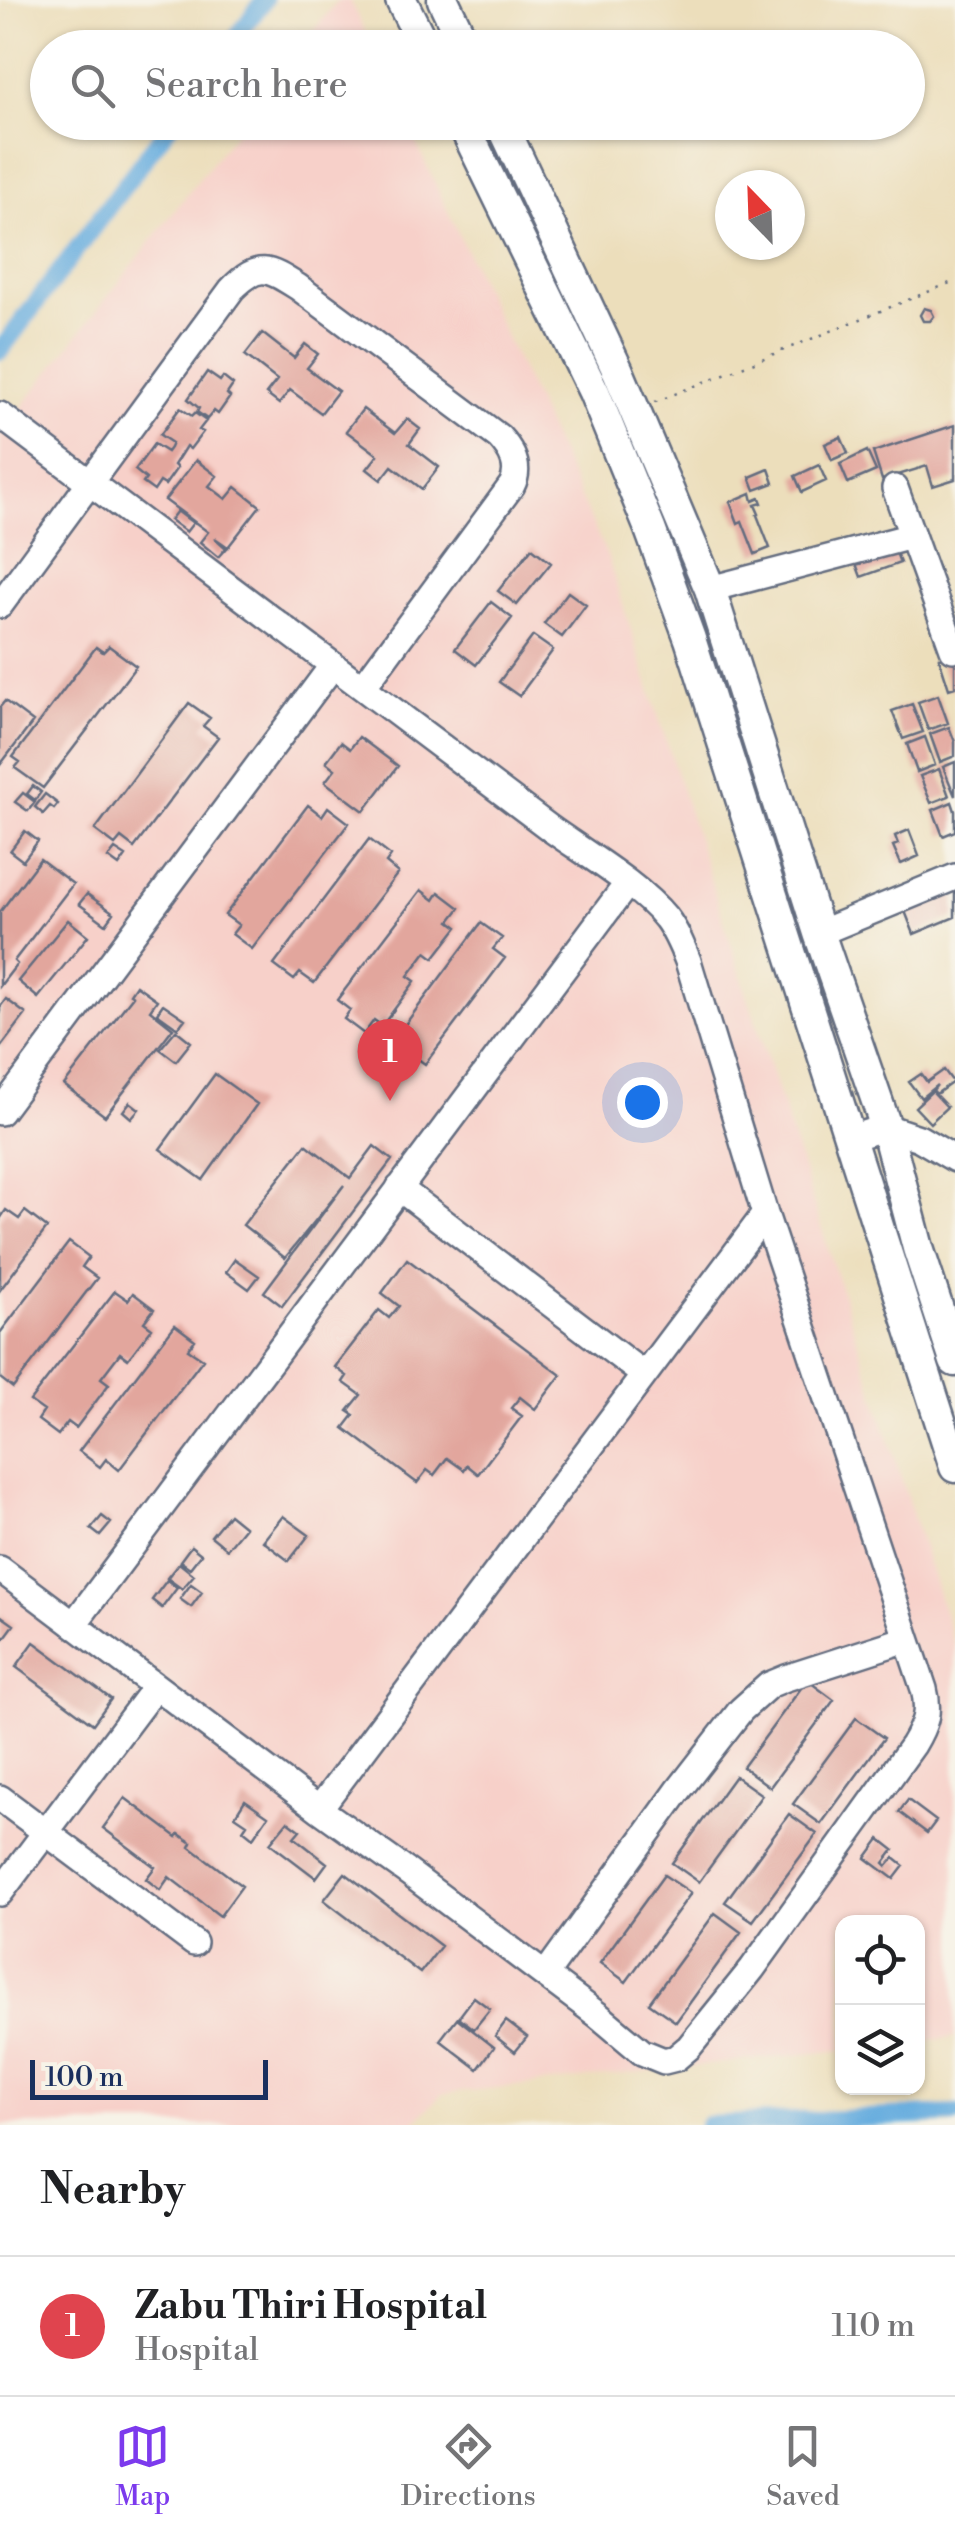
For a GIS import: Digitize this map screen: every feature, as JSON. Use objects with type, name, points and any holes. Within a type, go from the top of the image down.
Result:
[{"type":"main road","points":[[402,0],[416,30]]},
{"type":"main road","points":[[443,0],[457,30]]},
{"type":"main road","points":[[471,140],[594,392],[690,638],[955,1467]]},
{"type":"main road","points":[[509,140],[634,410],[710,589],[818,934],[886,1127],[918,1248],[955,1361]]},
{"type":"street","points":[[0,605],[232,290],[251,273],[269,270],[298,286],[499,438],[516,468],[512,485],[362,687]]},
{"type":"street","points":[[0,415],[627,884],[665,917],[682,944],[765,1214],[928,1704],[926,1723],[752,1969],[682,2054],[664,2061],[642,2052],[545,1975],[0,1570]]},
{"type":"street","points":[[895,488],[953,649]]},
{"type":"street","points":[[710,589],[912,536]]},
{"type":"street","points":[[0,1112],[333,664]]},
{"type":"street","points":[[818,934],[955,877]]},
{"type":"street","points":[[74,1624],[627,884]]},
{"type":"street","points":[[851,1138],[886,1127],[919,1138],[955,1159]]},
{"type":"street","points":[[399,1188],[643,1374]]},
{"type":"street","points":[[320,1809],[765,1214]]},
{"type":"street","points":[[545,1975],[678,1791],[756,1695],[786,1678],[907,1639]]},
{"type":"street","points":[[0,1893],[154,1687]]},
{"type":"street","points":[[0,1798],[194,1943]]},
{"type":"path","points":[[634,410],[955,281]]},
{"type":"shaded area","points":[[338,0],[350,0],[364,30],[314,30]]},
{"type":"shaded area","points":[[230,140],[415,140],[607,555],[955,1647],[955,2037],[925,2040],[925,1915],[835,1915],[835,2051],[442,2094],[412,2125],[0,2125],[0,435]]},
{"type":"building","points":[[924,308],[934,316],[930,321],[923,321],[920,315]]},
{"type":"building","points":[[262,333],[294,358],[305,344],[318,354],[307,368],[338,391],[321,413],[290,390],[279,404],[266,394],[277,380],[245,355]]},
{"type":"building","points":[[207,372],[233,385],[218,414],[214,411],[207,419],[188,399]]},
{"type":"building","points":[[180,408],[206,421],[199,430],[203,432],[190,449],[186,446],[165,485],[160,482],[154,491],[135,470],[154,444],[167,452],[170,448],[172,443],[160,435]]},
{"type":"building","points":[[363,409],[395,433],[407,419],[420,429],[409,444],[439,467],[422,489],[392,466],[381,480],[367,469],[378,455],[346,431]]},
{"type":"building","points":[[955,425],[955,479],[933,486],[927,466],[882,480],[873,452]]},
{"type":"building","points":[[841,437],[848,453],[832,460],[825,444]]},
{"type":"building","points":[[867,451],[876,471],[848,483],[840,464]]},
{"type":"building","points":[[196,460],[217,476],[209,486],[226,499],[236,487],[260,506],[228,547],[215,538],[226,548],[218,557],[200,542],[208,532],[165,500]]},
{"type":"building","points":[[819,465],[826,481],[802,492],[795,476]]},
{"type":"building","points":[[769,469],[774,483],[755,490],[750,477]]},
{"type":"building","points":[[751,493],[753,501],[760,498],[762,503],[755,505],[770,548],[755,554],[730,502]]},
{"type":"building","points":[[177,511],[193,523],[186,532],[170,520]]},
{"type":"building","points":[[894,547],[900,563],[861,577],[855,561]]},
{"type":"building","points":[[532,548],[551,563],[517,605],[498,591]]},
{"type":"building","points":[[568,592],[586,605],[562,637],[544,624]]},
{"type":"building","points":[[491,602],[512,618],[476,665],[455,649]]},
{"type":"building","points":[[533,636],[553,650],[519,696],[499,682]]},
{"type":"building","points":[[109,646],[136,666],[43,788],[15,768],[20,762],[13,757],[96,647],[103,652]]},
{"type":"building","points":[[955,653],[955,687],[949,689],[939,658]]},
{"type":"building","points":[[938,695],[948,723],[928,730],[918,702]]},
{"type":"building","points":[[5,701],[33,722],[0,765],[0,707]]},
{"type":"building","points":[[189,703],[210,718],[203,726],[218,737],[134,848],[121,838],[115,845],[95,830]]},
{"type":"building","points":[[912,704],[923,732],[903,739],[892,711]]},
{"type":"building","points":[[949,727],[955,756],[940,762],[930,734]]},
{"type":"building","points":[[359,737],[398,766],[364,811],[325,782],[335,769],[326,762],[341,742],[350,749]]},
{"type":"building","points":[[925,737],[935,765],[917,772],[907,744]]},
{"type":"building","points":[[955,762],[955,796],[943,767]]},
{"type":"building","points":[[939,769],[949,796],[931,803],[920,776]]},
{"type":"building","points":[[33,786],[41,792],[35,800],[27,794]]},
{"type":"building","points":[[23,793],[35,802],[28,811],[15,802]]},
{"type":"building","points":[[45,794],[58,804],[43,814],[35,807]]},
{"type":"building","points":[[952,802],[955,831],[943,836],[933,810]]},
{"type":"building","points":[[308,805],[322,816],[328,807],[349,823],[252,949],[232,934],[239,925],[225,915]]},
{"type":"building","points":[[909,830],[919,856],[901,864],[893,846],[898,844],[895,836]]},
{"type":"building","points":[[25,831],[38,841],[23,861],[10,851]]},
{"type":"building","points":[[369,839],[391,856],[386,863],[398,873],[314,983],[300,973],[294,980],[274,965]]},
{"type":"building","points":[[115,849],[126,856],[119,866],[108,858]]},
{"type":"building","points":[[40,859],[73,884],[14,961],[17,964],[0,986],[0,912]]},
{"type":"building","points":[[955,885],[955,917],[914,934],[903,906]]},
{"type":"building","points":[[421,890],[434,900],[439,892],[460,908],[450,921],[458,927],[434,958],[426,952],[408,976],[415,981],[382,1026],[374,1020],[364,1034],[344,1019],[350,1010],[337,1000]]},
{"type":"building","points":[[87,894],[114,913],[106,924],[79,904]]},
{"type":"building","points":[[68,920],[88,936],[38,998],[18,981]]},
{"type":"building","points":[[481,923],[502,938],[493,949],[505,958],[425,1064],[414,1056],[407,1065],[386,1050]]},
{"type":"building","points":[[136,985],[157,1000],[150,1010],[173,1028],[105,1116],[64,1085],[133,996],[130,994]]},
{"type":"building","points":[[6,999],[26,1014],[0,1048],[0,1007]]},
{"type":"building","points":[[163,1004],[185,1019],[178,1028],[157,1013]]},
{"type":"building","points":[[176,1030],[191,1042],[176,1061],[160,1049]]},
{"type":"building","points":[[944,1070],[953,1082],[936,1094],[933,1090],[937,1085],[921,1098],[909,1082],[921,1074],[927,1082]]},
{"type":"building","points":[[215,1074],[257,1104],[203,1180],[160,1149]]},
{"type":"building","points":[[932,1091],[947,1107],[930,1123],[915,1107]]},
{"type":"building","points":[[130,1102],[139,1109],[131,1118],[123,1111]]},
{"type":"building","points":[[306,1144],[350,1178],[374,1146],[392,1160],[282,1306],[264,1292],[344,1185],[285,1258],[243,1225]]},
{"type":"building","points":[[6,1210],[19,1219],[25,1211],[47,1228],[0,1290],[0,1219]]},
{"type":"building","points":[[69,1242],[89,1257],[82,1267],[97,1278],[13,1388],[0,1378],[0,1333]]},
{"type":"building","points":[[235,1259],[259,1276],[249,1289],[226,1272]]},
{"type":"building","points":[[407,1259],[561,1375],[535,1409],[520,1397],[511,1408],[522,1416],[478,1474],[447,1458],[434,1475],[427,1470],[417,1483],[344,1428],[354,1415],[348,1411],[361,1395],[343,1382],[347,1376],[335,1367],[379,1310],[389,1318],[399,1306],[382,1293]]},
{"type":"building","points":[[115,1291],[128,1300],[133,1293],[154,1309],[144,1322],[152,1328],[128,1359],[120,1353],[101,1378],[109,1384],[76,1428],[68,1422],[58,1435],[38,1420],[44,1411],[30,1401]]},
{"type":"building","points":[[175,1325],[195,1340],[188,1349],[203,1359],[119,1470],[106,1459],[100,1467],[79,1451]]},
{"type":"building","points":[[229,1514],[245,1527],[227,1549],[211,1536]]},
{"type":"building","points":[[102,1516],[111,1523],[100,1536],[91,1529]]},
{"type":"building","points":[[283,1516],[309,1535],[289,1561],[263,1541]]},
{"type":"building","points":[[191,1546],[201,1554],[190,1568],[180,1561]]},
{"type":"building","points":[[179,1563],[194,1575],[182,1589],[167,1578]]},
{"type":"building","points":[[167,1580],[177,1588],[162,1608],[152,1600]]},
{"type":"building","points":[[191,1584],[202,1592],[191,1607],[180,1599]]},
{"type":"building","points":[[0,1615],[14,1625],[0,1644]]},
{"type":"building","points":[[34,1642],[111,1699],[93,1724],[16,1667]]},
{"type":"building","points":[[807,1680],[834,1700],[770,1787],[743,1767]]},
{"type":"building","points":[[856,1718],[884,1738],[821,1824],[793,1804]]},
{"type":"building","points":[[735,1776],[762,1795],[699,1882],[672,1863]]},
{"type":"building","points":[[125,1798],[177,1837],[179,1834],[192,1843],[190,1847],[242,1886],[220,1916],[169,1877],[160,1890],[146,1879],[155,1867],[103,1828]]},
{"type":"building","points":[[245,1800],[268,1816],[253,1838],[243,1830],[247,1824],[235,1816]]},
{"type":"building","points":[[908,1800],[936,1821],[927,1833],[899,1812]]},
{"type":"building","points":[[789,1814],[817,1834],[753,1921],[725,1902]]},
{"type":"building","points":[[288,1821],[300,1830],[294,1837],[327,1863],[316,1878],[270,1843]]},
{"type":"building","points":[[880,1839],[894,1850],[884,1863],[887,1866],[894,1858],[904,1866],[894,1879],[866,1858]]},
{"type":"building","points":[[345,1873],[441,1946],[420,1973],[324,1900]]},
{"type":"building","points":[[664,1875],[691,1893],[626,1982],[600,1963]]},
{"type":"building","points":[[715,1913],[741,1932],[676,2022],[649,2003]]},
{"type":"building","points":[[474,1997],[490,2009],[474,2029],[459,2017]]},
{"type":"building","points":[[457,2018],[494,2047],[478,2069],[440,2040]]},
{"type":"building","points":[[506,2021],[527,2037],[515,2052],[495,2036]]},
{"type":"waterway","points":[[242,30],[264,0]]},
{"type":"waterway","points":[[0,351],[158,140]]},
{"type":"waterway","points":[[708,2125],[955,2114]]},
{"type":"place","name":"Zabu Thiri Hospital","points":[[390,1101]]}]
